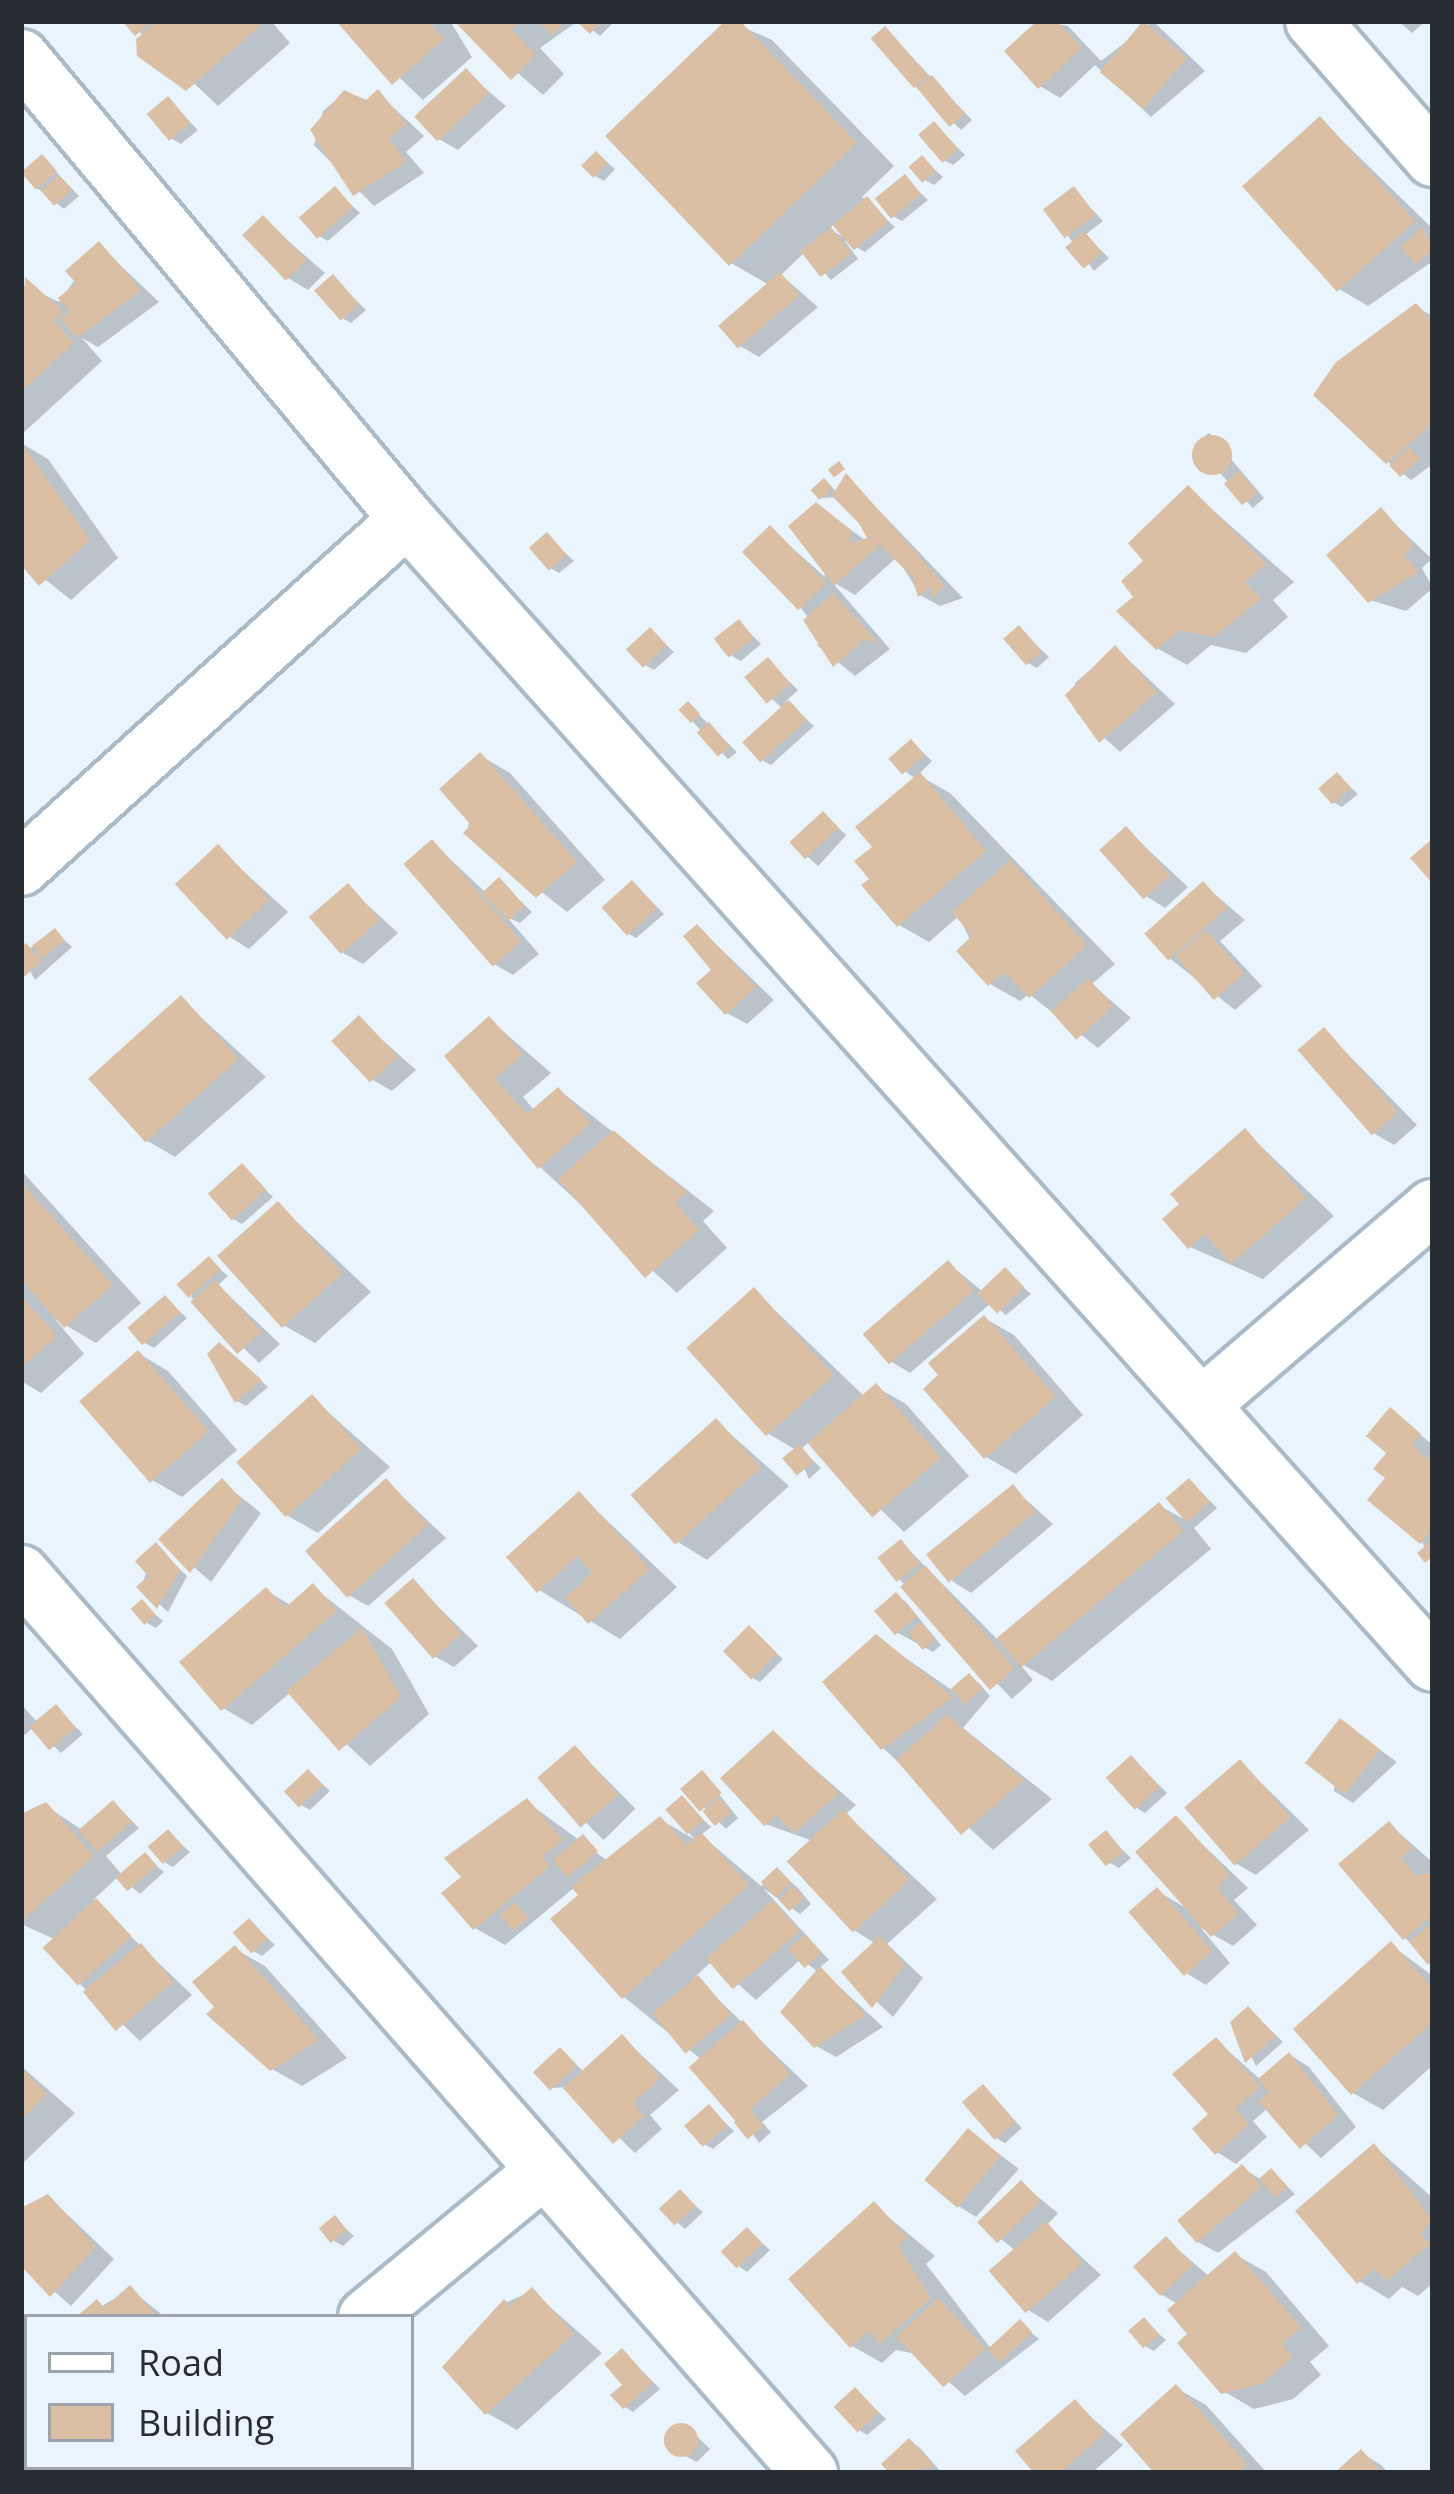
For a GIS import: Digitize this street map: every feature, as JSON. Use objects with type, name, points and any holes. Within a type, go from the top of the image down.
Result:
[{"type":"street","points":[[1312,21],[1433,159]]},
{"type":"street","points":[[21,57],[407,519],[1204,1402],[1433,1664]]},
{"type":"street","points":[[21,868],[407,519]]},
{"type":"street","points":[[1204,1402],[1433,1207]]},
{"type":"street","points":[[21,1573],[810,2473]]},
{"type":"street","points":[[370,2314],[543,2170]]},
{"type":"building","points":[[122,21],[152,21],[135,36]]},
{"type":"building","points":[[157,21],[262,24],[186,91],[137,56],[136,39]]},
{"type":"building","points":[[336,21],[428,21],[444,39],[392,85]]},
{"type":"building","points":[[454,21],[520,21],[511,29],[536,55],[511,80]]},
{"type":"building","points":[[537,21],[565,21],[553,35]]},
{"type":"building","points":[[576,21],[601,21],[590,34]]},
{"type":"building","points":[[725,21],[740,21],[857,143],[729,266],[605,136]]},
{"type":"building","points":[[1037,21],[1057,21],[1082,48],[1038,89],[1004,51]]},
{"type":"building","points":[[1143,21],[1187,58],[1144,109],[1100,72]]},
{"type":"building","points":[[885,26],[928,76],[914,88],[871,38]]},
{"type":"building","points":[[466,68],[489,93],[437,141],[414,116]]},
{"type":"building","points":[[932,75],[965,114],[949,127],[917,88]]},
{"type":"building","points":[[378,89],[406,124],[389,139],[407,161],[353,196],[310,130],[344,90],[366,100]]},
{"type":"building","points":[[168,96],[190,123],[169,141],[147,114]]},
{"type":"building","points":[[1320,116],[1415,222],[1337,292],[1242,186]]},
{"type":"building","points":[[934,121],[958,149],[942,163],[918,135]]},
{"type":"building","points":[[596,151],[608,163],[593,178],[581,166]]},
{"type":"building","points":[[42,154],[57,171],[36,190],[21,172]]},
{"type":"building","points":[[922,155],[936,171],[922,183],[908,167]]},
{"type":"building","points":[[905,174],[921,194],[891,219],[875,199]]},
{"type":"building","points":[[59,175],[72,190],[54,206],[41,191]]},
{"type":"building","points":[[335,186],[353,207],[317,239],[299,217]]},
{"type":"building","points":[[1074,186],[1096,215],[1065,238],[1043,209]]},
{"type":"building","points":[[867,196],[888,221],[854,250],[833,225]]},
{"type":"building","points":[[263,215],[307,260],[286,280],[242,235]]},
{"type":"building","points":[[831,227],[851,253],[821,277],[800,251]]},
{"type":"building","points":[[1423,227],[1433,249],[1416,264],[1400,247]]},
{"type":"building","points":[[1084,231],[1102,252],[1084,269],[1065,247]]},
{"type":"building","points":[[99,241],[141,290],[77,338],[60,319],[70,311],[58,298],[76,283],[65,271]]},
{"type":"building","points":[[780,272],[800,295],[738,348],[718,326]]},
{"type":"building","points":[[333,274],[359,304],[340,321],[314,290]]},
{"type":"building","points":[[25,277],[64,312],[54,321],[74,343],[21,392]]},
{"type":"building","points":[[1416,303],[1433,322],[1433,423],[1386,464],[1313,395],[1336,362]]},
{"type":"building","points":[[1212,435],[1226,441],[1232,455],[1226,469],[1212,475],[1198,469],[1192,455],[1198,441]]},
{"type":"building","points":[[21,442],[90,540],[39,586],[21,565]]},
{"type":"building","points":[[1409,447],[1420,459],[1400,477],[1389,465]]},
{"type":"building","points":[[839,461],[845,469],[834,477],[828,469]]},
{"type":"building","points":[[1239,471],[1257,492],[1242,505],[1224,484]]},
{"type":"building","points":[[846,473],[945,586],[931,598],[931,586],[918,597],[912,577],[832,496]]},
{"type":"building","points":[[824,478],[833,488],[819,500],[811,490]]},
{"type":"building","points":[[1188,485],[1266,564],[1245,582],[1261,599],[1214,637],[1180,630],[1156,650],[1116,611],[1133,597],[1121,581],[1143,561],[1128,543]]},
{"type":"building","points":[[816,502],[851,530],[850,543],[867,538],[856,518],[880,545],[834,586],[788,526]]},
{"type":"building","points":[[1381,507],[1414,546],[1404,555],[1419,572],[1368,603],[1326,555]]},
{"type":"building","points":[[770,525],[826,583],[798,610],[742,552]]},
{"type":"building","points":[[547,532],[567,555],[549,570],[529,548]]},
{"type":"building","points":[[833,593],[879,644],[865,639],[833,667],[803,620]]},
{"type":"building","points":[[739,619],[754,638],[729,658],[714,639]]},
{"type":"building","points":[[1019,625],[1042,651],[1026,665],[1003,639]]},
{"type":"building","points":[[650,627],[667,645],[643,668],[626,650]]},
{"type":"building","points":[[1115,645],[1157,692],[1099,743],[1065,695]]},
{"type":"building","points":[[768,657],[790,684],[767,704],[744,677]]},
{"type":"building","points":[[789,700],[807,720],[760,762],[742,742]]},
{"type":"building","points":[[688,701],[700,714],[691,723],[678,710]]},
{"type":"building","points":[[709,722],[730,746],[718,757],[697,732]]},
{"type":"building","points":[[911,739],[925,755],[902,775],[888,759]]},
{"type":"building","points":[[480,752],[577,862],[536,898],[463,833],[471,825],[439,789]]},
{"type":"building","points":[[920,772],[986,851],[897,927],[861,885],[869,879],[854,861],[872,847],[855,827]]},
{"type":"building","points":[[1337,772],[1351,788],[1332,804],[1318,788]]},
{"type":"building","points":[[823,811],[839,828],[805,859],[789,842]]},
{"type":"building","points":[[1126,826],[1170,875],[1143,899],[1099,850]]},
{"type":"building","points":[[1433,838],[1433,884],[1410,858]]},
{"type":"building","points":[[432,839],[521,942],[493,967],[403,864]]},
{"type":"building","points":[[218,844],[270,900],[227,940],[175,884]]},
{"type":"building","points":[[1010,860],[1087,945],[1029,998],[1005,972],[988,986],[956,951],[972,936],[952,912]]},
{"type":"building","points":[[499,877],[525,906],[508,921],[482,892]]},
{"type":"building","points":[[632,880],[657,908],[627,936],[602,907]]},
{"type":"building","points":[[1203,881],[1227,908],[1168,961],[1144,934]]},
{"type":"building","points":[[348,883],[380,920],[341,954],[309,917]]},
{"type":"building","points":[[697,924],[756,987],[725,1015],[696,983],[711,970],[683,936]]},
{"type":"building","points":[[55,928],[65,941],[42,958],[32,946]]},
{"type":"building","points":[[1206,930],[1244,974],[1214,1000],[1176,956]]},
{"type":"building","points":[[26,943],[42,961],[24,977],[21,947]]},
{"type":"building","points":[[1088,978],[1113,1006],[1076,1040],[1051,1011]]},
{"type":"building","points":[[181,995],[239,1059],[146,1143],[88,1079]]},
{"type":"building","points":[[359,1015],[398,1057],[370,1083],[331,1041]]},
{"type":"building","points":[[489,1016],[523,1054],[495,1079],[527,1114],[558,1087],[591,1123],[538,1169],[444,1056]]},
{"type":"building","points":[[1324,1027],[1398,1112],[1372,1135],[1298,1050]]},
{"type":"building","points":[[1245,1128],[1306,1198],[1231,1264],[1205,1234],[1188,1249],[1162,1219],[1179,1204],[1170,1194]]},
{"type":"building","points":[[613,1130],[687,1192],[675,1202],[699,1230],[645,1278],[558,1179]]},
{"type":"building","points":[[242,1163],[266,1190],[232,1221],[208,1194]]},
{"type":"building","points":[[21,1182],[113,1285],[64,1328],[21,1280]]},
{"type":"building","points":[[278,1201],[343,1273],[282,1328],[217,1256]]},
{"type":"building","points":[[209,1256],[221,1270],[188,1298],[177,1284]]},
{"type":"building","points":[[948,1260],[974,1290],[889,1364],[863,1334]]},
{"type":"building","points":[[1005,1267],[1024,1287],[997,1314],[978,1293]]},
{"type":"building","points":[[215,1280],[262,1332],[237,1354],[190,1302]]},
{"type":"building","points":[[754,1287],[834,1375],[766,1436],[686,1348]]},
{"type":"building","points":[[165,1295],[180,1312],[142,1345],[127,1328]]},
{"type":"building","points":[[21,1296],[57,1336],[21,1368]]},
{"type":"building","points":[[984,1315],[1056,1397],[984,1459],[923,1389],[938,1375],[928,1363]]},
{"type":"building","points":[[219,1342],[262,1380],[235,1403],[207,1354]]},
{"type":"building","points":[[138,1350],[209,1432],[150,1483],[79,1401]]},
{"type":"building","points":[[876,1383],[941,1458],[872,1517],[807,1443]]},
{"type":"building","points":[[312,1394],[362,1449],[286,1517],[236,1462]]},
{"type":"building","points":[[1390,1407],[1421,1434],[1412,1445],[1433,1464],[1433,1529],[1420,1544],[1367,1500],[1385,1478],[1373,1469],[1386,1453],[1366,1436]]},
{"type":"building","points":[[716,1418],[761,1468],[675,1545],[631,1495]]},
{"type":"building","points":[[799,1444],[814,1462],[797,1476],[782,1458]]},
{"type":"building","points":[[222,1478],[242,1500],[190,1573],[158,1539]]},
{"type":"building","points":[[386,1478],[428,1525],[347,1598],[305,1551]]},
{"type":"building","points":[[1189,1478],[1210,1502],[1187,1522],[1166,1498]]},
{"type":"building","points":[[1013,1484],[1036,1512],[949,1582],[926,1554]]},
{"type":"building","points":[[579,1491],[650,1569],[588,1624],[565,1598],[592,1573],[577,1556],[537,1593],[506,1557]]},
{"type":"building","points":[[1159,1502],[1183,1531],[1021,1667],[997,1638]]},
{"type":"building","points":[[901,1539],[920,1563],[896,1582],[877,1557]]},
{"type":"building","points":[[1433,1539],[1433,1556],[1425,1563],[1417,1553]]},
{"type":"building","points":[[156,1542],[180,1570],[157,1609],[136,1587],[148,1576],[135,1561]]},
{"type":"building","points":[[925,1565],[1015,1668],[990,1690],[900,1587]]},
{"type":"building","points":[[413,1578],[462,1634],[433,1659],[384,1603]]},
{"type":"building","points":[[313,1583],[337,1611],[221,1711],[179,1662],[266,1587],[285,1608]]},
{"type":"building","points":[[896,1592],[917,1616],[895,1635],[874,1611]]},
{"type":"building","points":[[142,1599],[156,1615],[144,1625],[131,1609]]},
{"type":"building","points":[[921,1622],[935,1640],[923,1650],[908,1632]]},
{"type":"building","points":[[749,1625],[777,1653],[751,1679],[723,1651]]},
{"type":"building","points":[[362,1628],[401,1697],[339,1751],[286,1691]]},
{"type":"building","points":[[876,1634],[953,1697],[881,1750],[822,1682]]},
{"type":"building","points":[[969,1673],[983,1689],[965,1705],[951,1689]]},
{"type":"building","points":[[56,1704],[76,1728],[49,1750],[29,1726]]},
{"type":"building","points":[[947,1715],[1024,1780],[961,1835],[896,1760]]},
{"type":"building","points":[[1340,1718],[1380,1749],[1345,1794],[1305,1763]]},
{"type":"building","points":[[773,1730],[839,1793],[794,1833],[777,1815],[764,1826],[720,1778]]},
{"type":"building","points":[[575,1745],[618,1795],[581,1828],[537,1778]]},
{"type":"building","points":[[1131,1755],[1160,1787],[1135,1810],[1106,1778]]},
{"type":"building","points":[[1240,1759],[1291,1817],[1235,1866],[1184,1808]]},
{"type":"building","points":[[308,1769],[323,1785],[299,1808],[284,1792]]},
{"type":"building","points":[[702,1770],[722,1793],[700,1812],[680,1789]]},
{"type":"building","points":[[682,1795],[704,1820],[687,1834],[665,1809]]},
{"type":"building","points":[[527,1798],[563,1840],[542,1857],[550,1866],[473,1930],[441,1893],[461,1877],[444,1858]]},
{"type":"building","points":[[719,1798],[731,1813],[715,1826],[703,1811]]},
{"type":"building","points":[[113,1800],[132,1822],[97,1852],[78,1830]]},
{"type":"building","points":[[46,1802],[94,1856],[21,1922],[21,1814]]},
{"type":"building","points":[[843,1809],[909,1880],[853,1932],[787,1862]]},
{"type":"building","points":[[1176,1815],[1230,1875],[1217,1888],[1239,1913],[1211,1937],[1135,1852]]},
{"type":"building","points":[[660,1816],[686,1845],[701,1832],[749,1885],[622,1999],[550,1919],[578,1895],[571,1887]]},
{"type":"building","points":[[1389,1821],[1412,1848],[1401,1858],[1415,1875],[1433,1873],[1433,1915],[1403,1940],[1338,1864]]},
{"type":"building","points":[[168,1829],[183,1846],[163,1864],[148,1847]]},
{"type":"building","points":[[1106,1830],[1124,1852],[1106,1866],[1088,1844]]},
{"type":"building","points":[[583,1834],[598,1851],[568,1878],[553,1860]]},
{"type":"building","points":[[145,1852],[157,1866],[127,1891],[116,1878]]},
{"type":"building","points":[[777,1867],[791,1882],[775,1897],[761,1882]]},
{"type":"building","points":[[793,1886],[804,1898],[789,1911],[778,1900]]},
{"type":"building","points":[[1157,1887],[1213,1951],[1184,1976],[1128,1912]]},
{"type":"building","points":[[96,1898],[131,1936],[78,1986],[43,1948]]},
{"type":"building","points":[[773,1900],[800,1931],[733,1989],[706,1958]]},
{"type":"building","points":[[515,1902],[528,1918],[513,1931],[499,1915]]},
{"type":"building","points":[[249,1918],[268,1939],[251,1954],[233,1933]]},
{"type":"building","points":[[1433,1922],[1433,1960],[1428,1965],[1409,1942]]},
{"type":"building","points":[[805,1934],[822,1953],[805,1968],[788,1949]]},
{"type":"building","points":[[880,1936],[905,1965],[872,2008],[841,1972]]},
{"type":"building","points":[[1391,1941],[1433,1989],[1433,2022],[1351,2095],[1293,2029]]},
{"type":"building","points":[[141,1943],[174,1982],[116,2031],[83,1992]]},
{"type":"building","points":[[235,1945],[319,2040],[270,2071],[206,2014],[214,2007],[192,1982]]},
{"type":"building","points":[[820,1966],[866,2015],[814,2048],[780,2012]]},
{"type":"building","points":[[698,1975],[731,2015],[685,2053],[652,2014]]},
{"type":"building","points":[[1248,2006],[1276,2036],[1245,2063],[1230,2022]]},
{"type":"building","points":[[743,2020],[790,2074],[736,2122],[689,2067]]},
{"type":"building","points":[[622,2034],[661,2078],[633,2103],[644,2116],[613,2144],[563,2088]]},
{"type":"building","points":[[1216,2037],[1260,2087],[1235,2109],[1249,2124],[1215,2155],[1192,2129],[1208,2114],[1172,2074]]},
{"type":"building","points":[[560,2047],[577,2065],[550,2091],[533,2072]]},
{"type":"building","points":[[1289,2052],[1338,2115],[1300,2149],[1258,2101],[1269,2092],[1258,2079]]},
{"type":"building","points":[[21,2067],[47,2094],[21,2120]]},
{"type":"building","points":[[983,2084],[1016,2122],[995,2140],[962,2102]]},
{"type":"building","points":[[709,2104],[727,2125],[702,2147],[684,2126]]},
{"type":"building","points":[[750,2109],[764,2126],[748,2139],[734,2122]]},
{"type":"building","points":[[968,2128],[1001,2156],[957,2208],[924,2180]]},
{"type":"building","points":[[1374,2143],[1433,2221],[1420,2233],[1430,2244],[1386,2281],[1375,2268],[1357,2284],[1295,2211]]},
{"type":"building","points":[[1242,2164],[1262,2187],[1197,2243],[1177,2220]]},
{"type":"building","points":[[1271,2168],[1288,2187],[1276,2197],[1259,2179]]},
{"type":"building","points":[[1021,2180],[1041,2201],[997,2243],[977,2222]]},
{"type":"building","points":[[680,2189],[696,2206],[674,2226],[659,2209]]},
{"type":"building","points":[[48,2194],[96,2247],[50,2297],[21,2266],[21,2208]]},
{"type":"building","points":[[874,2201],[907,2237],[898,2246],[931,2298],[880,2344],[869,2331],[850,2348],[788,2279]]},
{"type":"building","points":[[335,2215],[347,2230],[331,2243],[319,2228]]},
{"type":"building","points":[[1046,2221],[1083,2263],[1025,2313],[989,2271]]},
{"type":"building","points":[[747,2227],[763,2244],[736,2268],[721,2252]]},
{"type":"building","points":[[1166,2236],[1193,2265],[1160,2296],[1133,2267]]},
{"type":"building","points":[[1235,2251],[1301,2327],[1282,2344],[1293,2357],[1263,2383],[1221,2394],[1177,2343],[1187,2334],[1167,2310]]},
{"type":"building","points":[[130,2285],[155,2314],[80,2314],[97,2299],[104,2308]]},
{"type":"building","points":[[532,2287],[574,2334],[485,2415],[442,2367],[504,2299],[510,2306]]},
{"type":"building","points":[[938,2298],[985,2348],[943,2387],[896,2337]]},
{"type":"building","points":[[1144,2317],[1159,2334],[1143,2348],[1128,2331]]},
{"type":"building","points":[[1020,2319],[1032,2332],[999,2363],[987,2350]]},
{"type":"building","points":[[622,2348],[653,2383],[623,2409],[610,2395],[622,2385],[604,2364]]},
{"type":"building","points":[[1176,2384],[1247,2464],[1238,2473],[1154,2473],[1120,2434]]},
{"type":"building","points":[[855,2387],[879,2413],[858,2432],[834,2407]]},
{"type":"building","points":[[1075,2399],[1105,2433],[1060,2473],[1034,2473],[1015,2451]]},
{"type":"building","points":[[681,2423],[693,2428],[698,2440],[693,2452],[681,2457],[669,2452],[664,2440],[669,2428]]},
{"type":"building","points":[[909,2438],[935,2467],[889,2473],[881,2464]]},
{"type":"building","points":[[1361,2449],[1382,2473],[1334,2473]]}]
